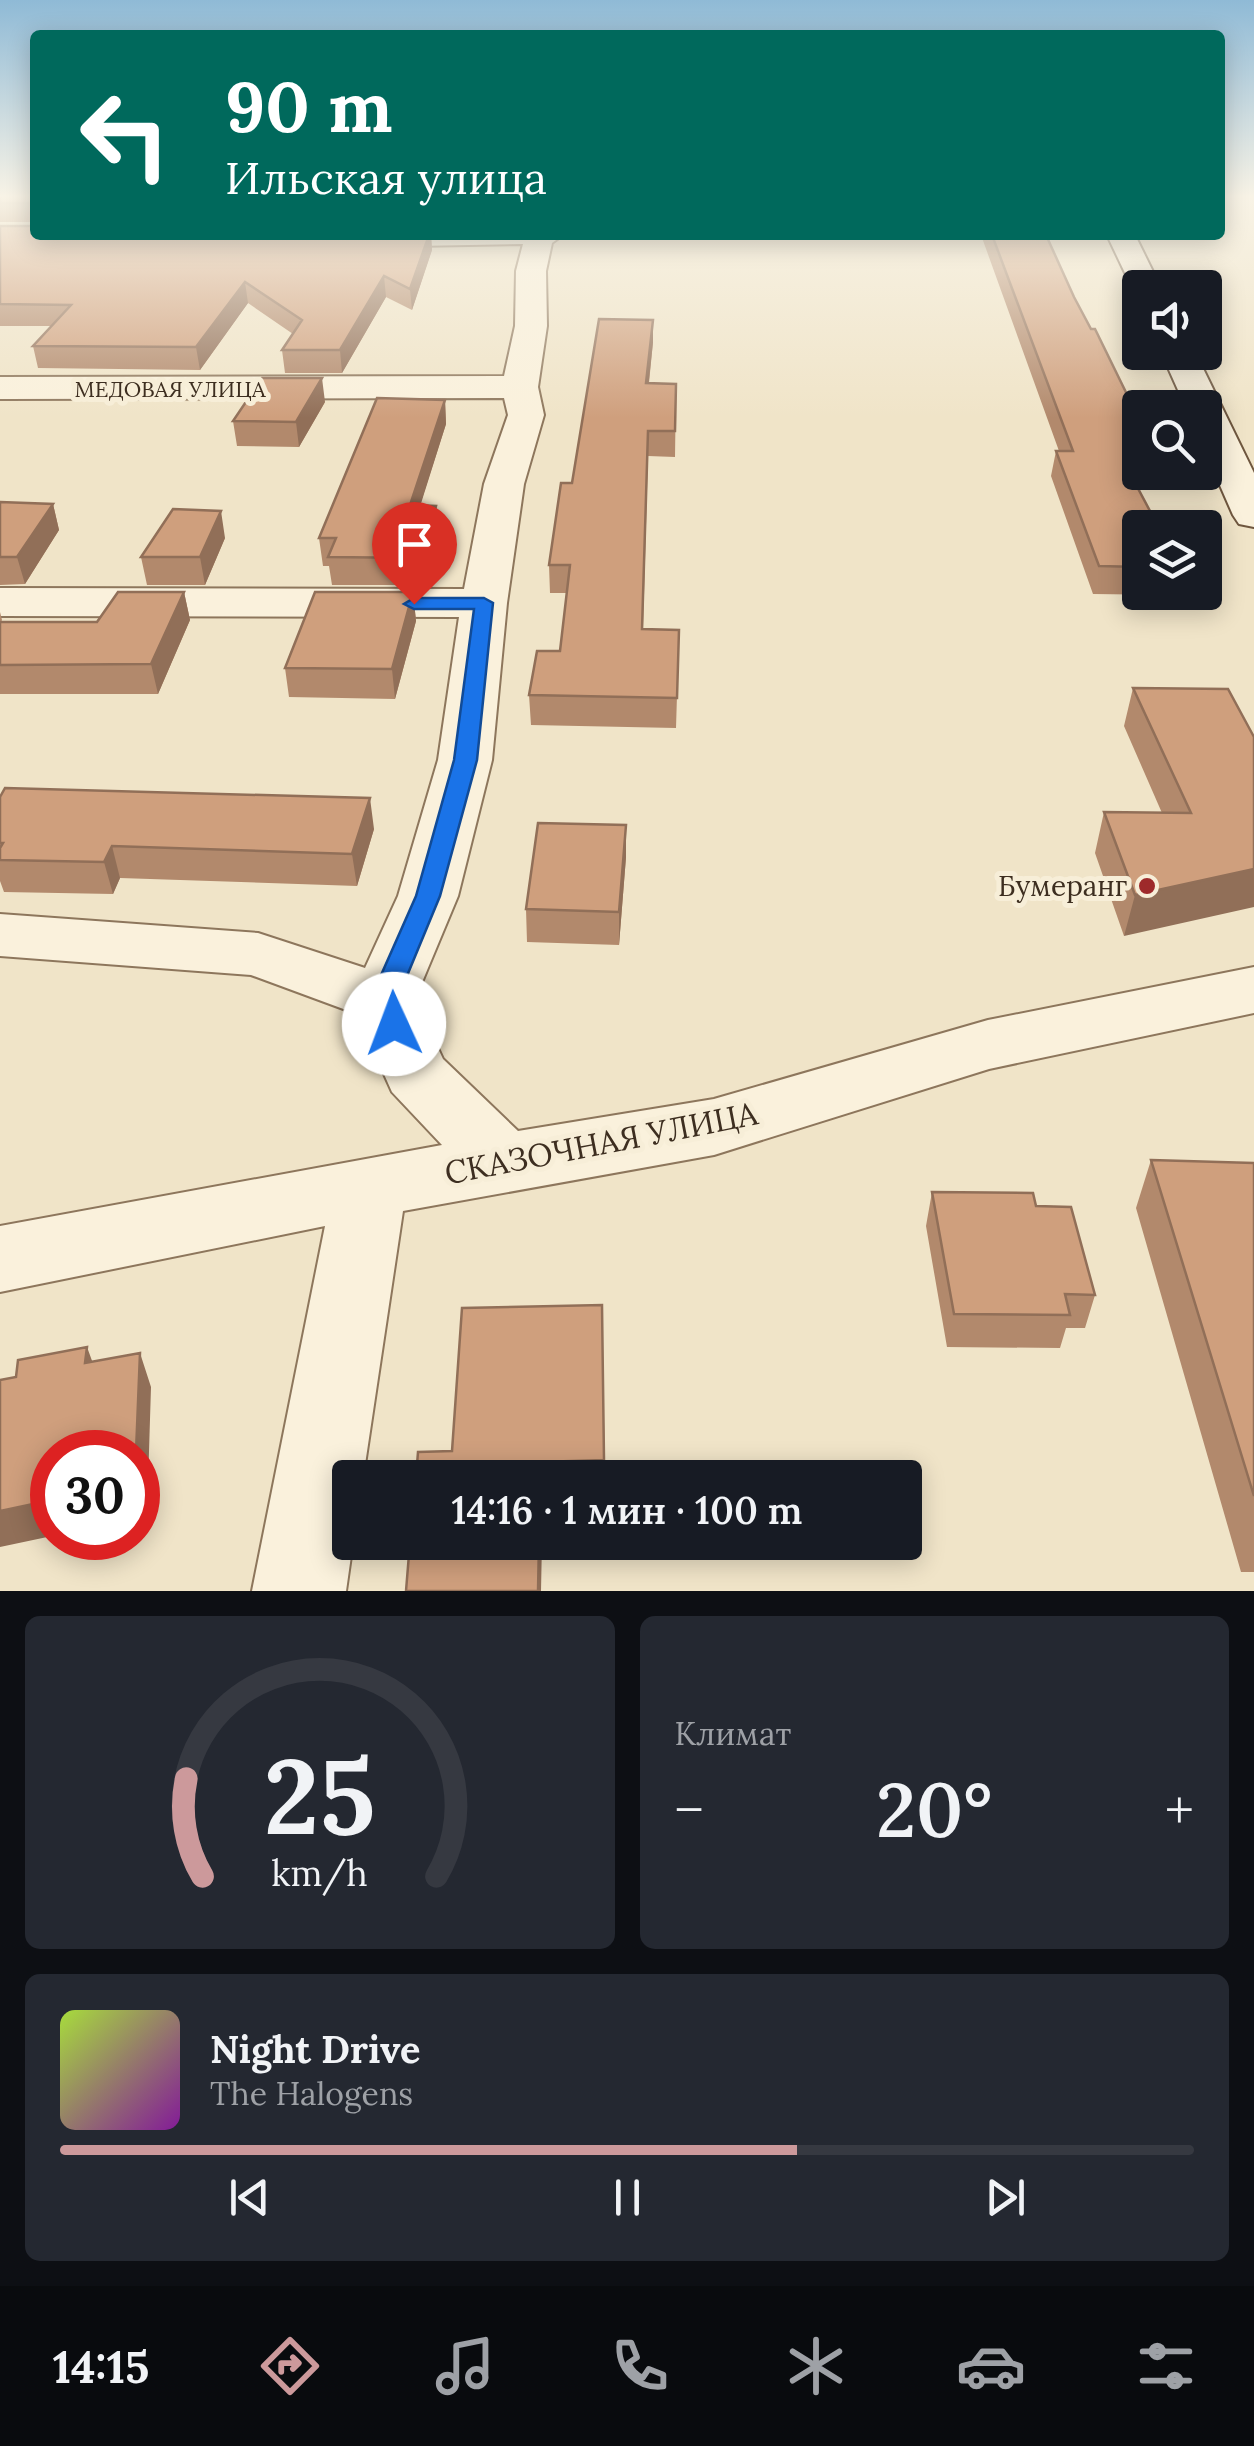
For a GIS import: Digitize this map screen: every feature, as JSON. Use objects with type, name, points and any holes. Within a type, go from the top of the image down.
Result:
[{"type":"street","points":[[383,1000],[428,896],[466,760],[484,603],[504,484],[526,416],[520,387],[531,326],[532,270]]},
{"type":"street","name":"МЕДОВАЯ УЛИЦА","points":[[0,388],[520,387]]},
{"type":"street","points":[[1222,447],[1254,515]]},
{"type":"street","points":[[0,602],[484,603]]},
{"type":"street","points":[[0,935],[258,954],[383,1000],[416,1074],[503,1162]]},
{"type":"street","name":"СКАЗОЧНАЯ УЛИЦА","points":[[0,1258],[503,1162],[714,1127],[988,1045],[1254,990]]},
{"type":"street","points":[[299,1591],[370,1188]]},
{"type":"building","points":[[0,270],[417,270],[410,289],[384,276],[340,350],[282,350],[302,320],[245,282],[196,347],[33,346],[71,305],[0,304]]},
{"type":"building","points":[[1005,270],[1062,270],[1125,390],[1122,490],[1139,490],[1149,510],[1122,510],[1122,567],[1099,566],[1056,451],[1073,451]]},
{"type":"building","points":[[599,319],[653,320],[646,383],[676,384],[675,431],[648,431],[642,629],[679,630],[677,698],[529,695],[537,651],[560,651],[570,565],[549,565],[561,483],[572,483]]},
{"type":"building","points":[[262,378],[322,378],[296,422],[233,421]]},
{"type":"building","points":[[377,398],[445,400],[410,505],[436,506],[422,558],[328,557],[336,538],[319,538]]},
{"type":"building","points":[[0,502],[53,504],[17,557],[0,557]]},
{"type":"building","points":[[173,509],[221,511],[200,557],[141,557]]},
{"type":"building","points":[[118,592],[184,592],[151,664],[0,665],[0,622],[97,622]]},
{"type":"building","points":[[315,592],[413,592],[392,669],[285,668]]},
{"type":"building","points":[[1133,688],[1228,689],[1254,737],[1254,869],[1135,895],[1104,812],[1191,813]]},
{"type":"building","points":[[5,788],[370,798],[352,854],[112,846],[104,862],[0,860],[0,797]]},
{"type":"building","points":[[538,823],[626,825],[619,912],[526,909]]},
{"type":"building","points":[[1151,1160],[1254,1163],[1254,1496]]},
{"type":"building","points":[[932,1192],[1033,1193],[1036,1206],[1071,1207],[1095,1295],[1065,1294],[1070,1315],[954,1314]]},
{"type":"building","points":[[602,1305],[604,1460],[417,1460],[418,1452],[452,1451],[462,1308]]},
{"type":"building","points":[[87,1347],[85,1363],[140,1353],[137,1430],[30,1430],[30,1505],[0,1511],[0,1380],[16,1377],[18,1360]]},
{"type":"building","points":[[409,1560],[539,1560],[538,1591],[406,1591]]},
{"type":"place","name":"Бумеранг","points":[[1147,886]]},
{"type":"route","points":[[394,1024],[383,1000],[428,896],[466,760],[484,603],[414,604]]}]
